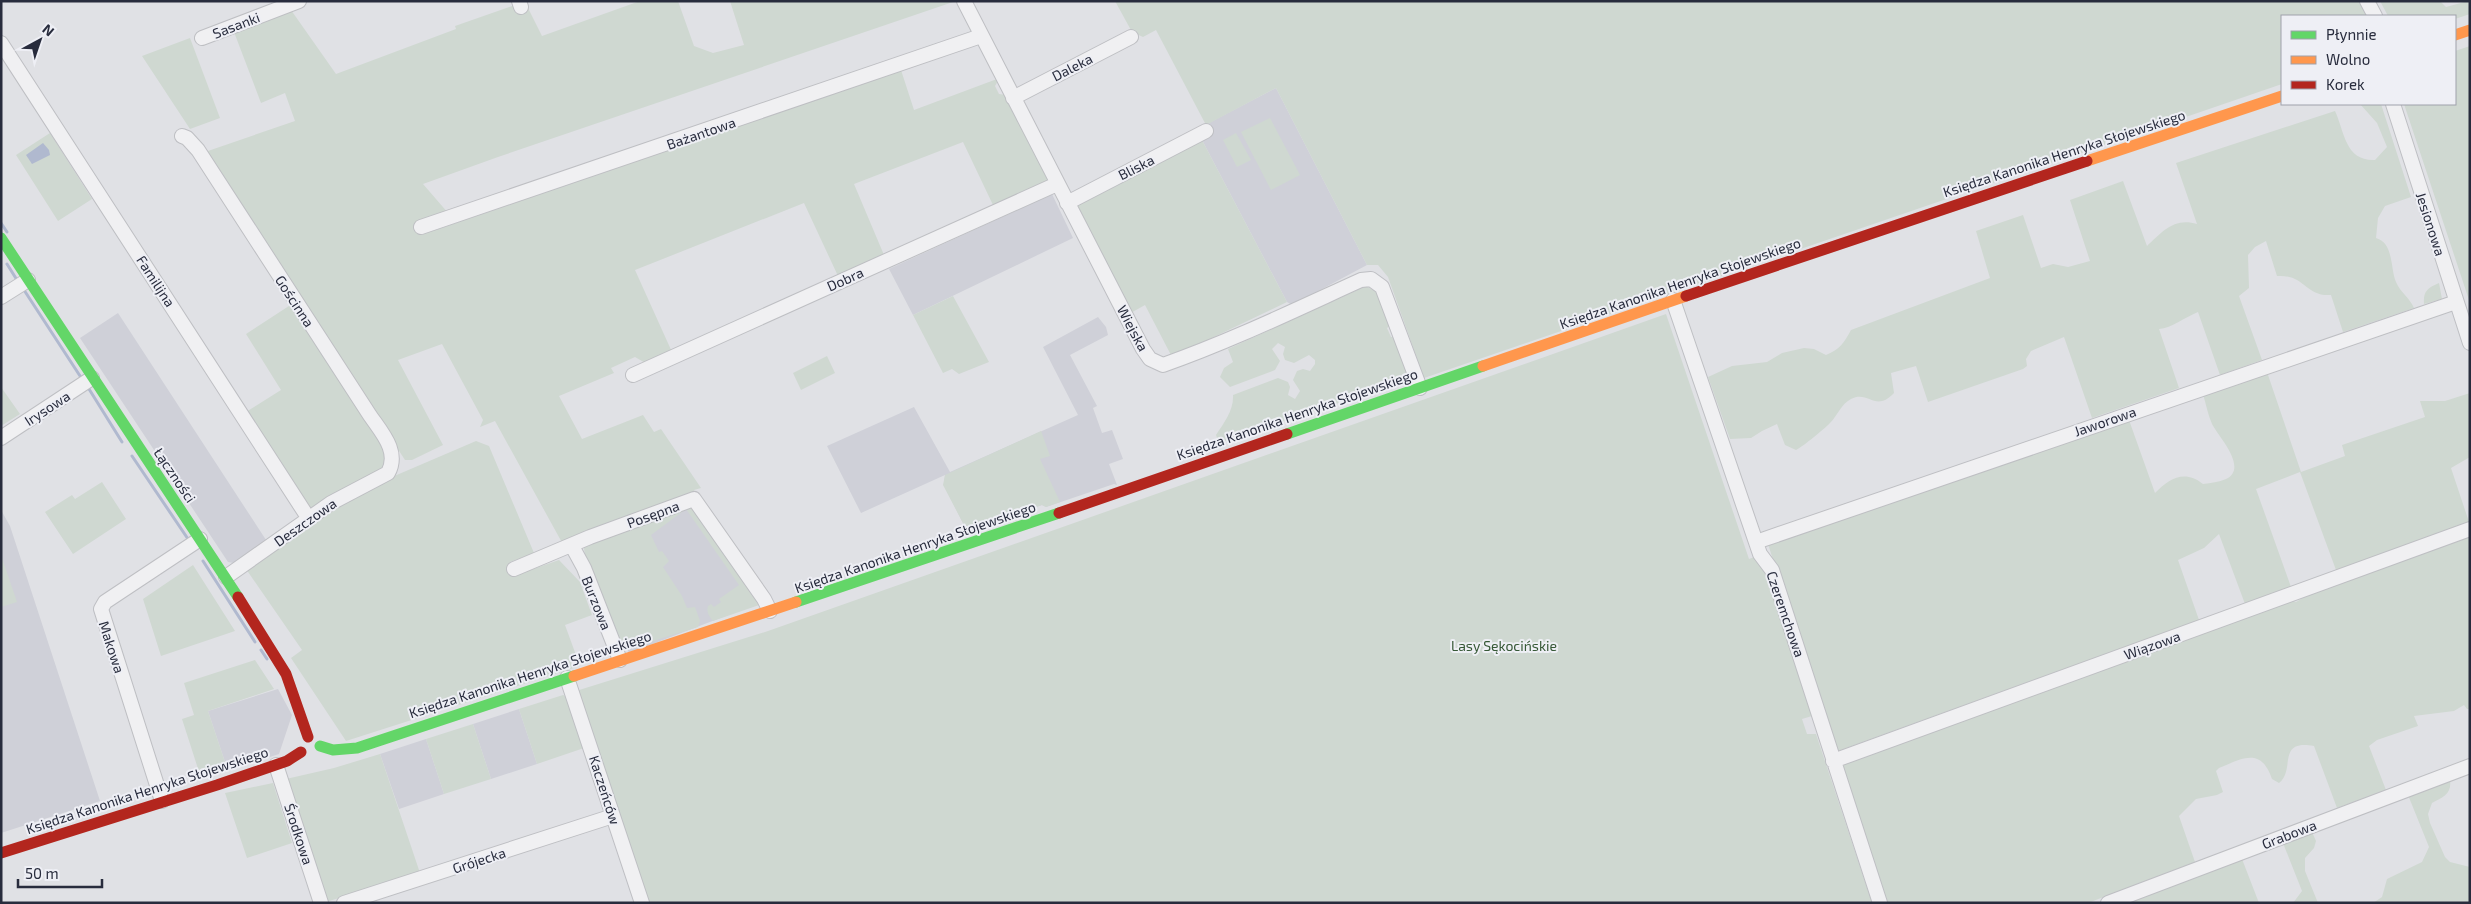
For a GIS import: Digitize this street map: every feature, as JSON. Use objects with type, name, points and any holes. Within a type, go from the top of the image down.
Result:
[{"type":"street","name":"Sasanki","points":[[202,38],[299,1]]},
{"type":"street","name":"Wiejska","points":[[964,1],[1066,203],[1150,359],[1163,365],[1215,346],[1361,280],[1371,279],[1382,286],[1420,388]]},
{"type":"street","points":[[2367,1],[2374,15]]},
{"type":"street","points":[[2456,34],[2470,30]]},
{"type":"street","name":"Bażantowa","points":[[421,227],[981,36]]},
{"type":"street","name":"Daleka","points":[[1013,98],[1131,37]]},
{"type":"street","name":"Familijna","points":[[1,44],[309,519]]},
{"type":"street","name":"Księdza Kanonika Henryka Słojewskiego","points":[[1,853],[312,753],[357,748],[770,611],[977,542],[1673,300],[2281,96]]},
{"type":"street","name":"Jesionowa","points":[[2393,105],[2470,343]]},
{"type":"street","name":"Bliska","points":[[1066,203],[1206,131]]},
{"type":"street","name":"Gościnna","points":[[182,136],[187,138],[198,150],[389,444],[393,464],[388,473]]},
{"type":"street","name":"Dobra","points":[[633,375],[1057,184]]},
{"type":"street","name":"Łączności","points":[[1,238],[92,378],[226,577],[286,674],[308,737]]},
{"type":"street","points":[[1,297],[28,280]]},
{"type":"street","name":"Czeremchowa","points":[[1673,300],[1761,557],[1772,570],[1880,903]]},
{"type":"street","name":"Jaworowa","points":[[1756,542],[2456,302]]},
{"type":"street","name":"Irysowa","points":[[1,438],[92,378]]},
{"type":"street","name":"Deszczowa","points":[[226,577],[345,494],[388,473]]},
{"type":"street","name":"Posępna","points":[[514,569],[590,537],[694,499],[764,599],[770,611]]},
{"type":"street","name":"Wiązowa","points":[[1833,761],[2470,530]]},
{"type":"street","name":"Makowa","points":[[162,801],[103,620],[102,608],[105,602],[200,539]]},
{"type":"street","name":"Burzowa","points":[[572,546],[584,568],[620,660]]},
{"type":"street","name":"Kaczeńców","points":[[567,678],[642,903]]},
{"type":"street","points":[[308,737],[316,738],[312,753],[301,743],[308,737]]},
{"type":"street","name":"Środkowa","points":[[276,765],[321,903]]},
{"type":"street","name":"Grabowa","points":[[2108,903],[2470,766]]},
{"type":"street","name":"Grójecka","points":[[344,903],[614,816]]},
{"type":"shaded area","points":[[1276,88],[1367,265],[1292,305],[1287,302],[1202,140],[1203,126]]},
{"type":"shaded area","points":[[1052,194],[1073,238],[913,315],[889,269]]},
{"type":"shaded area","points":[[118,313],[268,543],[239,564],[228,562],[80,338]]},
{"type":"shaded area","points":[[1098,317],[1106,327],[1108,335],[1070,355],[1097,406],[1093,408],[1102,433],[1112,430],[1123,459],[1109,464],[1117,485],[1114,484],[1046,507],[1042,505],[971,529],[965,527],[944,485],[945,475],[861,513],[827,446],[914,407],[950,472],[1078,415],[1043,347]]},
{"type":"shaded area","points":[[687,504],[762,602],[629,653],[584,548]]},
{"type":"shaded area","points":[[1,510],[10,526],[100,801],[1,833]]},
{"type":"shaded area","points":[[278,689],[292,715],[279,754],[228,771],[208,711]]},
{"type":"shaded area","points":[[519,709],[537,764],[491,779],[473,724]]},
{"type":"shaded area","points":[[426,739],[444,794],[399,809],[380,754]]},
{"type":"green space","points":[[640,1],[678,1],[694,46],[713,53],[744,45],[730,1],[956,1],[423,184],[449,214],[419,230],[421,235],[901,70],[914,110],[997,79],[998,81],[995,86],[999,94],[1006,95],[1048,178],[1046,181],[993,205],[963,142],[854,184],[884,255],[838,276],[804,203],[635,270],[672,352],[647,364],[635,357],[611,368],[614,373],[559,396],[582,439],[643,415],[654,432],[661,429],[701,488],[694,490],[693,496],[565,548],[495,421],[480,427],[483,420],[442,344],[398,360],[443,445],[412,460],[405,460],[205,152],[295,121],[285,93],[261,103],[234,32],[291,10],[336,74],[456,29],[455,26],[515,5],[526,4],[542,36]]},
{"type":"green space","points":[[1115,1],[2360,1],[2368,15],[2281,15],[2281,84],[1424,378],[1388,277],[1378,265],[1367,265],[1276,88],[1206,125],[1156,30],[1143,37],[1132,32]]},
{"type":"green space","points":[[2380,1],[2440,1],[2446,7],[2468,1],[2470,14],[2456,19],[2456,15],[2387,15]]},
{"type":"green space","points":[[190,38],[220,118],[190,129],[142,56]]},
{"type":"green space","points":[[2470,46],[2470,303],[2404,105],[2456,105],[2456,51]]},
{"type":"green space","points":[[2361,105],[2381,105],[2411,197],[2385,206],[2378,218],[2376,238],[2382,241],[2389,250],[2396,282],[2414,308],[2343,332],[2331,295],[2316,293],[2294,278],[2277,276],[2266,241],[2255,247],[2248,255],[2249,288],[2239,296],[2262,360],[2220,375],[2198,312],[2159,329],[2179,388],[2092,418],[2064,337],[2031,351],[2026,359],[2027,366],[2023,369],[1928,402],[1916,366],[1891,373],[1894,393],[1887,399],[1877,401],[1857,397],[1851,399],[1827,426],[1796,450],[1785,445],[1777,424],[1751,438],[1730,439],[1708,377],[1732,366],[1767,362],[1782,353],[1804,348],[1814,349],[1826,355],[1841,345],[1851,330],[1990,278],[1976,231],[2023,215],[2041,268],[2053,264],[2068,267],[2090,261],[2070,200],[2123,181],[2147,246],[2163,231],[2175,224],[2189,222],[2197,224],[2176,163],[2335,111],[2352,151],[2365,159],[2375,160],[2387,147],[2377,123]]},
{"type":"green space","points":[[1270,118],[1300,175],[1271,190],[1241,132]]},
{"type":"green space","points":[[50,133],[92,199],[58,221],[16,155]]},
{"type":"green space","points":[[1236,133],[1251,160],[1237,167],[1223,140]]},
{"type":"green space","points":[[1202,140],[1287,302],[1172,357],[1145,305],[1129,314],[1074,206]]},
{"type":"green space","points":[[2439,283],[2442,299],[2424,304],[2424,296],[2427,291]]},
{"type":"green space","points":[[1366,286],[1378,293],[1390,326],[1387,328],[1391,337],[1394,337],[1408,373],[1408,380],[1219,443],[1216,435],[1230,411],[1233,395],[1278,378],[1288,382],[1290,387],[1288,395],[1295,399],[1300,391],[1293,380],[1297,371],[1303,369],[1310,371],[1315,364],[1315,360],[1309,355],[1294,363],[1285,360],[1283,354],[1285,347],[1278,343],[1272,349],[1280,361],[1275,370],[1230,387],[1220,377],[1224,368],[1233,362],[1228,349]]},
{"type":"green space","points":[[953,296],[989,362],[959,374],[952,369],[943,373],[913,315]]},
{"type":"green space","points":[[292,304],[386,448],[387,460],[383,471],[314,510],[308,506],[246,412],[281,390],[246,334]]},
{"type":"green space","name":"Lasy Sękocińskie","points":[[1666,314],[1749,559],[1757,556],[1764,565],[1813,711],[1812,716],[1802,719],[1807,734],[1816,734],[1872,903],[646,903],[576,691],[768,631]]},
{"type":"green space","points":[[827,356],[835,373],[801,390],[793,373]]},
{"type":"green space","points":[[2267,372],[2301,472],[2345,456],[2342,445],[2425,417],[2420,401],[2445,401],[2470,393],[2470,457],[2451,468],[2469,522],[2336,570],[2300,472],[2256,489],[2291,587],[2245,604],[2219,534],[2204,548],[2178,560],[2199,620],[1835,752],[1768,544],[2129,420],[2155,493],[2171,480],[2177,478],[2189,477],[2203,484],[2226,479],[2232,474],[2233,460],[2212,424],[2203,394]]},
{"type":"green space","points":[[1,387],[20,414],[1,426]]},
{"type":"green space","points":[[1041,431],[1050,456],[1040,459],[1060,502],[1046,507],[1042,505],[971,529],[965,527],[943,485],[945,475]]},
{"type":"green space","points":[[476,441],[489,446],[534,553],[510,562],[516,575],[559,560],[580,582],[592,615],[565,625],[580,666],[346,741],[291,658],[302,650],[246,569],[350,495]]},
{"type":"green space","points":[[102,482],[126,519],[73,554],[45,512],[72,495],[75,499]]},
{"type":"green space","points":[[693,505],[762,604],[713,621],[708,614],[708,606],[711,604],[714,607],[721,602],[719,599],[739,585],[686,509],[651,535],[659,552],[662,551],[669,561],[663,567],[682,596],[687,608],[695,607],[700,621],[698,627],[624,650],[620,647],[585,558],[584,548],[587,543]]},
{"type":"green space","points":[[2470,537],[2470,709],[2467,709],[2464,705],[2454,711],[2414,716],[2418,726],[2377,740],[2369,746],[2386,790],[2337,808],[2314,746],[2302,745],[2295,747],[2291,751],[2284,777],[2279,783],[2272,779],[2268,769],[2257,759],[2243,759],[2219,768],[2216,771],[2223,792],[2196,799],[2179,816],[2195,862],[2088,903],[1885,903],[1839,766],[2293,601],[2296,602],[2306,596]]},
{"type":"green space","points":[[1,555],[17,602],[1,607]]},
{"type":"green space","points":[[193,565],[235,631],[161,656],[143,599]]},
{"type":"green space","points":[[255,660],[274,689],[208,711],[228,771],[201,778],[182,719],[194,715],[184,683]]},
{"type":"green space","points":[[563,695],[568,697],[584,748],[537,764],[519,709]]},
{"type":"green space","points":[[473,724],[491,779],[444,794],[426,739]]},
{"type":"green space","points":[[380,754],[420,873],[326,902],[286,779],[334,768]]},
{"type":"green space","points":[[2450,780],[2450,789],[2443,797],[2432,803],[2428,814],[2445,857],[2450,862],[2470,867],[2470,903],[2373,903],[2382,897],[2387,879],[2422,862],[2429,847],[2408,795]]},
{"type":"green space","points":[[273,783],[292,843],[247,858],[225,793]]},
{"type":"green space","points":[[2312,832],[2316,841],[2314,848],[2305,858],[2305,871],[2318,903],[2293,903],[2302,891],[2283,843]]},
{"type":"green space","points":[[2242,859],[2259,903],[2126,903]]},
{"type":"water","points":[[43,143],[49,150],[50,155],[32,164],[26,155]]},
{"type":"waterway","points":[[1,223],[7,232]]},
{"type":"waterway","points":[[7,264],[17,280]]},
{"type":"waterway","points":[[24,290],[82,379]]},
{"type":"waterway","points":[[89,389],[122,442]]},
{"type":"waterway","points":[[132,456],[188,539]]},
{"type":"waterway","points":[[203,561],[255,642]]},
{"type":"waterway","points":[[261,650],[267,659]]},
{"type":"traffic: fast","points":[[1,238],[238,597]]},
{"type":"traffic: fast","points":[[1287,434],[1483,366]]},
{"type":"traffic: fast","points":[[796,602],[1059,513]]},
{"type":"traffic: fast","points":[[320,746],[333,750],[357,748],[574,676]]},
{"type":"traffic: slow","points":[[2456,35],[2470,30]]},
{"type":"traffic: slow","points":[[2087,161],[2281,96]]},
{"type":"traffic: slow","points":[[1483,366],[1686,296]]},
{"type":"traffic: slow","points":[[574,676],[796,602]]},
{"type":"traffic: jam","points":[[1686,296],[2087,161]]},
{"type":"traffic: jam","points":[[1059,513],[1287,434]]},
{"type":"traffic: jam","points":[[238,597],[286,674],[308,737]]},
{"type":"traffic: jam","points":[[1,853],[217,785],[287,761],[301,752]]}]
